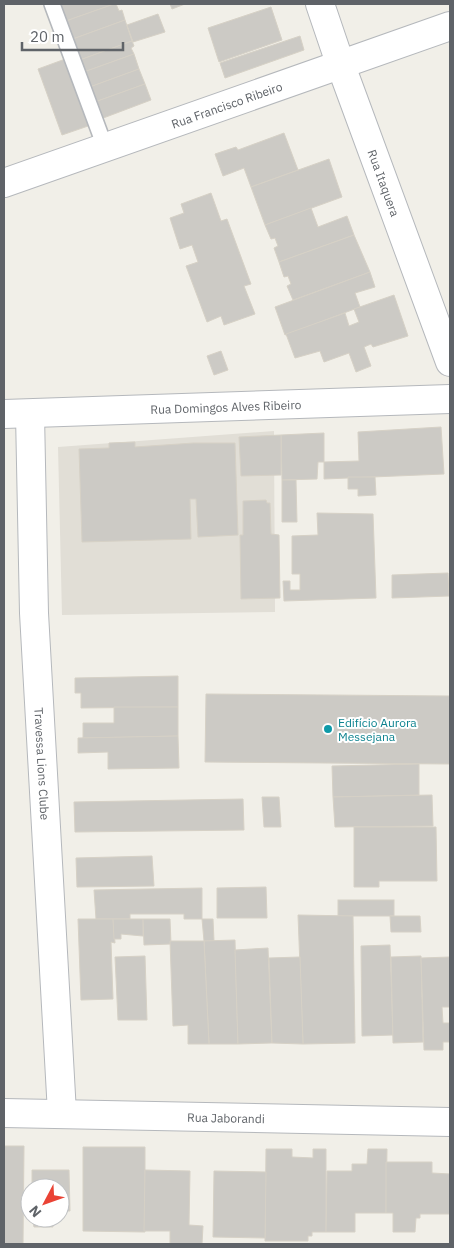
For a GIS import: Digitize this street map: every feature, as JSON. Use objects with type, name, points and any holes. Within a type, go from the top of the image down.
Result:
[{"type":"street","name":"Rua Itaquera","points":[[320,4],[450,362]]},
{"type":"street","name":"Rua Francisco Ribeiro","points":[[4,183],[340,63],[450,26]]},
{"type":"street","name":"Rua Domingos Alves Ribeiro","points":[[4,414],[450,399]]},
{"type":"street","name":"Travessa Lions Clube","points":[[30,414],[34,613],[62,1113]]},
{"type":"street","name":"Rua Jaborandi","points":[[4,1113],[450,1122]]},
{"type":"lane","points":[[52,4],[105,147]]},
{"type":"shaded area","points":[[274,431],[275,612],[62,615],[58,447]]},
{"type":"building","points":[[57,4],[114,4],[63,22]]},
{"type":"building","points":[[116,4],[119,11],[122,10],[125,20],[70,40],[63,22]]},
{"type":"building","points":[[170,4],[185,4],[172,9]]},
{"type":"building","points":[[271,7],[282,40],[219,62],[208,28]]},
{"type":"building","points":[[158,14],[165,32],[133,42],[127,25]]},
{"type":"building","points":[[125,20],[132,41],[77,61],[70,40]]},
{"type":"building","points":[[300,36],[304,50],[225,78],[220,63]]},
{"type":"building","points":[[132,41],[134,46],[131,48],[134,54],[81,73],[77,61]]},
{"type":"building","points":[[134,54],[139,69],[87,88],[81,73]]},
{"type":"building","points":[[68,58],[91,125],[62,135],[38,69]]},
{"type":"building","points":[[139,69],[145,84],[92,103],[87,88]]},
{"type":"building","points":[[145,84],[151,100],[98,120],[92,103]]},
{"type":"building","points":[[284,133],[298,170],[251,187],[244,168],[223,176],[215,154],[236,147],[238,150]]},
{"type":"building","points":[[329,159],[342,197],[265,225],[251,187]]},
{"type":"building","points":[[211,193],[221,221],[227,219],[251,284],[244,286],[255,314],[224,325],[221,316],[207,322],[186,266],[198,262],[192,245],[180,249],[170,218],[184,213],[181,204]]},
{"type":"building","points":[[311,208],[318,227],[347,216],[354,235],[279,262],[274,248],[278,246],[275,238],[271,239],[265,225]]},
{"type":"building","points":[[354,235],[370,272],[293,300],[287,286],[291,284],[288,276],[284,277],[279,262]]},
{"type":"building","points":[[370,272],[375,287],[355,293],[360,307],[285,335],[275,307]]},
{"type":"building","points":[[394,295],[408,336],[373,347],[371,344],[364,347],[371,366],[356,372],[349,353],[324,362],[320,351],[295,358],[286,334],[345,313],[349,326],[359,322],[354,309]]},
{"type":"building","points":[[221,351],[228,370],[214,375],[207,356]]},
{"type":"building","points":[[441,427],[444,474],[324,479],[324,462],[359,461],[358,432]]},
{"type":"building","points":[[324,433],[324,462],[318,462],[317,479],[282,480],[281,435]]},
{"type":"building","points":[[281,435],[281,475],[241,476],[239,437]]},
{"type":"building","points":[[135,442],[135,447],[194,443],[235,443],[238,535],[198,537],[196,499],[190,499],[191,539],[82,542],[79,449],[109,448],[109,443]]},
{"type":"building","points":[[348,477],[375,477],[376,495],[358,496],[358,489],[348,489]]},
{"type":"building","points":[[282,480],[296,480],[297,522],[282,522]]},
{"type":"building","points":[[266,500],[267,503],[270,503],[271,534],[279,535],[280,598],[241,599],[240,535],[243,535],[243,501]]},
{"type":"building","points":[[317,513],[373,514],[376,598],[284,601],[283,581],[290,581],[290,590],[300,590],[300,574],[292,574],[292,536],[318,535]]},
{"type":"building","points":[[448,573],[449,596],[392,598],[392,575]]},
{"type":"building","points":[[178,676],[178,707],[81,708],[81,693],[75,693],[75,678]]},
{"type":"building","name":"Edifício Aurora Messejana","points":[[206,694],[450,696],[450,764],[205,762]]},
{"type":"building","points":[[114,707],[178,707],[178,736],[83,738],[83,723],[114,723]]},
{"type":"building","points":[[178,736],[179,768],[108,769],[108,752],[78,753],[78,738]]},
{"type":"building","points":[[419,764],[419,795],[333,797],[332,766]]},
{"type":"building","points":[[432,795],[433,826],[335,827],[333,797]]},
{"type":"building","points":[[262,797],[279,797],[281,827],[264,827]]},
{"type":"building","points":[[243,799],[244,830],[75,832],[74,802]]},
{"type":"building","points":[[354,827],[436,827],[437,881],[379,881],[379,887],[354,887]]},
{"type":"building","points":[[152,856],[154,886],[77,887],[76,858]]},
{"type":"building","points":[[266,887],[267,918],[217,918],[217,888]]},
{"type":"building","points":[[202,888],[202,919],[184,919],[184,914],[130,914],[130,919],[96,919],[94,890]]},
{"type":"building","points":[[338,900],[394,900],[394,916],[338,916]]},
{"type":"building","points":[[298,915],[353,916],[355,1043],[303,1044]]},
{"type":"building","points":[[390,916],[420,916],[421,932],[391,932]]},
{"type":"building","points":[[78,919],[113,919],[115,943],[111,942],[113,999],[81,1000]]},
{"type":"building","points":[[113,919],[143,919],[143,936],[121,934],[121,939],[114,939]]},
{"type":"building","points":[[143,919],[170,919],[171,944],[144,945]]},
{"type":"building","points":[[202,919],[213,919],[214,941],[204,941]]},
{"type":"building","points":[[235,940],[238,1044],[209,1044],[204,941]]},
{"type":"building","points":[[170,941],[204,941],[209,1044],[188,1044],[188,1025],[173,1026]]},
{"type":"building","points":[[390,945],[393,1035],[362,1036],[361,946]]},
{"type":"building","points":[[268,948],[272,1043],[238,1044],[235,950]]},
{"type":"building","points":[[145,956],[147,1020],[118,1020],[115,957]]},
{"type":"building","points":[[421,956],[423,1042],[393,1043],[391,957]]},
{"type":"building","points":[[300,957],[303,1044],[272,1043],[269,958]]},
{"type":"building","points":[[450,957],[450,1007],[442,1007],[443,1023],[450,1023],[450,1042],[443,1042],[443,1050],[424,1050],[421,958]]},
{"type":"building","points":[[4,1146],[24,1146],[24,1178],[20,1178],[20,1228],[23,1228],[23,1244],[4,1244]]},
{"type":"building","points":[[83,1147],[145,1147],[145,1232],[83,1231]]},
{"type":"building","points":[[266,1149],[292,1149],[292,1157],[313,1158],[313,1149],[326,1149],[326,1232],[312,1232],[312,1236],[308,1236],[308,1241],[265,1241]]},
{"type":"building","points":[[368,1149],[387,1149],[386,1213],[355,1213],[355,1232],[326,1232],[327,1171],[352,1171],[352,1164],[367,1164]]},
{"type":"building","points":[[386,1162],[432,1162],[432,1173],[450,1174],[450,1214],[420,1214],[420,1218],[416,1218],[415,1232],[393,1232],[393,1213],[386,1213]]},
{"type":"building","points":[[32,1170],[69,1170],[69,1178],[32,1178]]},
{"type":"building","points":[[145,1170],[190,1171],[189,1225],[203,1226],[202,1244],[170,1244],[170,1231],[144,1231]]},
{"type":"building","points":[[214,1171],[266,1172],[265,1238],[213,1237]]},
{"type":"place","name":"Edifício Aurora Messejana","points":[[328,729]]}]
